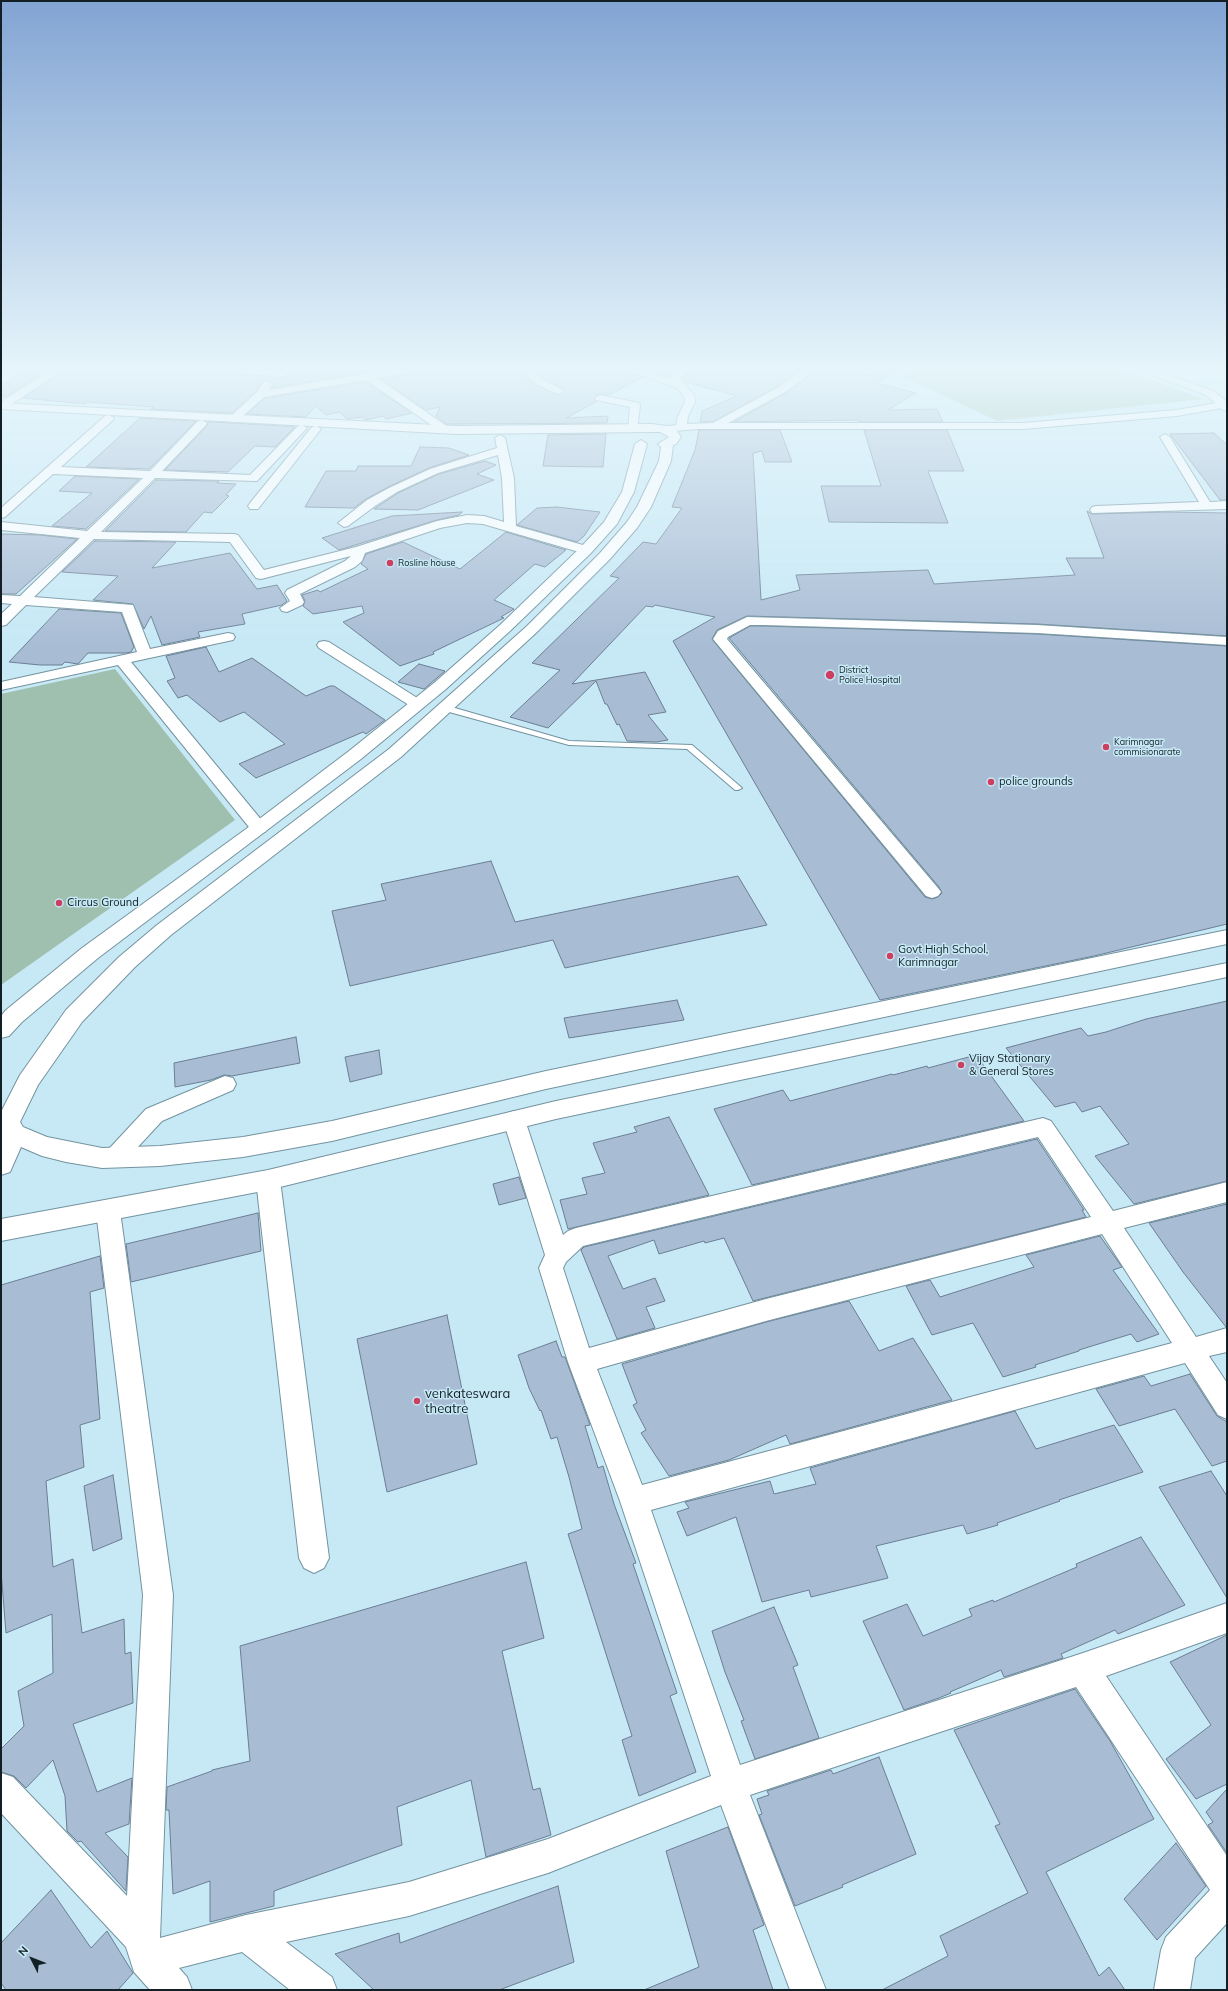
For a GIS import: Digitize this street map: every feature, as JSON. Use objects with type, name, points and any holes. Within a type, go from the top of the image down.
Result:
[{"type":"main road","points":[[1,1030],[14,1016],[90,953],[355,755],[505,628],[586,550],[610,524],[622,506],[632,478],[632,461]]},
{"type":"main road","points":[[1,1166],[7,1124],[28,1081],[74,1016],[127,962],[164,930],[395,753],[532,629],[605,556],[632,525],[644,507],[660,476],[665,461]]},
{"type":"main road","points":[[7,1124],[42,1146],[102,1158],[160,1156],[243,1147],[332,1131],[546,1080],[1227,937]]},
{"type":"main road","points":[[1,1230],[268,1180],[556,1110],[1227,970]]},
{"type":"street","points":[[1,514],[61,461]]},
{"type":"street","points":[[1,622],[166,461]]},
{"type":"street","points":[[51,470],[253,480],[271,461]]},
{"type":"street","points":[[254,506],[290,461]]},
{"type":"street","points":[[344,524],[371,503],[393,490],[434,471],[467,461]]},
{"type":"street","points":[[505,461],[508,478],[510,528]]},
{"type":"street","points":[[1179,461],[1206,505]]},
{"type":"street","points":[[1096,510],[1227,505]]},
{"type":"street","points":[[1,526],[89,535],[234,538],[261,575],[360,550],[436,525],[467,519],[484,520],[586,550]]},
{"type":"street","points":[[287,608],[297,602],[292,592],[350,564],[356,558],[360,550]]},
{"type":"street","points":[[1,599],[23,599],[128,608],[145,655]]},
{"type":"street","points":[[932,892],[720,639],[723,634],[731,628],[747,621],[763,621],[1037,629],[1227,641]]},
{"type":"street","points":[[1,686],[228,638]]},
{"type":"street","points":[[324,645],[417,704]]},
{"type":"street","points":[[121,660],[259,828]]},
{"type":"street","points":[[115,1157],[154,1115],[225,1084]]},
{"type":"street","points":[[514,1120],[557,1255]]},
{"type":"street","points":[[808,1990],[730,1785],[634,1501],[581,1362],[551,1268],[557,1255],[576,1238],[1043,1127],[1108,1223],[1227,1406]]},
{"type":"street","points":[[268,1180],[314,1558]]},
{"type":"street","points":[[581,1362],[766,1310],[1227,1192]]},
{"type":"street","points":[[108,1211],[158,1595],[144,1948]]},
{"type":"street","points":[[634,1501],[1227,1340]]},
{"type":"street","points":[[144,1948],[246,1933],[417,1897],[548,1856],[730,1785],[1082,1670],[1227,1618]]},
{"type":"street","points":[[1082,1670],[1227,1886]]},
{"type":"street","points":[[1,1789],[144,1948],[174,1990]]},
{"type":"street","points":[[1172,1990],[1179,1950],[1227,1897]]},
{"type":"street","points":[[246,1933],[319,1990]]},
{"type":"lane","points":[[445,708],[569,743],[689,746],[738,788]]},
{"type":"green space","name":"Circus Ground","points":[[115,669],[235,820],[1,985],[1,694]]},
{"type":"building","points":[[93,461],[157,461],[149,469],[86,467]]},
{"type":"building","points":[[174,461],[240,461],[228,472],[165,470]]},
{"type":"building","points":[[413,461],[451,461],[429,468],[388,487],[366,499],[354,508],[305,507],[326,471],[356,471],[358,466],[411,466]]},
{"type":"building","points":[[485,461],[496,465],[477,474],[494,480],[418,510],[374,509],[398,493],[439,474]]},
{"type":"building","points":[[544,461],[604,461],[603,467],[543,466]]},
{"type":"building","name":"police grounds","points":[[691,461],[753,461],[761,600],[800,590],[796,575],[928,570],[934,584],[1075,575],[1066,558],[1104,558],[1087,511],[1092,514],[1166,512],[1227,513],[1227,636],[1037,624],[747,616],[717,630],[712,639],[925,897],[932,899],[938,897],[942,893],[939,887],[729,638],[750,626],[763,626],[1037,634],[1227,646],[1227,924],[1094,956],[880,1000],[673,641],[715,617],[655,605],[653,607],[646,606],[572,684],[645,672],[666,712],[648,715],[668,740],[656,742],[627,741],[619,724],[617,725],[607,704],[605,704],[596,681],[548,728],[510,717],[560,670],[532,663],[619,578],[610,576],[643,542],[656,544],[682,508],[672,507]]},
{"type":"building","name":"police grounds","points":[[765,461],[792,462],[765,462]]},
{"type":"building","points":[[873,461],[960,461],[964,471],[928,471],[948,523],[829,522],[821,486],[881,486]]},
{"type":"building","points":[[1190,461],[1227,461],[1227,500],[1220,500]]},
{"type":"building","points":[[75,476],[139,479],[86,529],[52,526],[92,493],[59,491]]},
{"type":"building","points":[[156,480],[219,481],[217,483],[236,484],[226,495],[229,496],[212,513],[204,512],[186,532],[105,531]]},
{"type":"building","points":[[557,507],[600,512],[584,536],[577,542],[517,525],[537,508]]},
{"type":"building","points":[[462,512],[459,515],[437,520],[339,550],[322,538],[392,516]]},
{"type":"building","points":[[506,532],[566,550],[545,567],[535,564],[494,600],[514,609],[501,617],[504,618],[433,652],[434,654],[400,666],[343,622],[364,613],[362,606],[313,614],[303,606],[305,601],[302,595],[318,590],[320,592],[368,569],[361,564],[366,554],[403,542],[460,569]]},
{"type":"building","points":[[1,534],[40,535],[77,539],[16,594],[1,594]]},
{"type":"building","points":[[95,541],[176,542],[152,568],[230,553],[257,589],[277,585],[287,601],[282,605],[242,614],[245,624],[198,632],[200,637],[162,645],[151,616],[144,629],[133,604],[93,600],[118,576],[62,572]]},
{"type":"building","points":[[59,609],[121,613],[134,647],[131,652],[126,653],[88,653],[78,664],[65,662],[62,665],[40,665],[9,662]]},
{"type":"building","points":[[206,647],[219,672],[252,658],[306,696],[330,686],[334,686],[385,720],[366,734],[363,732],[256,778],[239,764],[285,744],[244,712],[220,722],[187,695],[178,698],[167,681],[175,678],[166,656]]},
{"type":"building","points":[[419,664],[445,671],[424,689],[398,682]]},
{"type":"building","points":[[491,861],[515,922],[738,876],[767,925],[565,968],[553,940],[350,986],[332,911],[386,900],[381,884]]},
{"type":"building","points":[[677,1000],[684,1020],[569,1038],[564,1018]]},
{"type":"building","points":[[1227,1001],[1227,1181],[1134,1204],[1095,1156],[1129,1144],[1100,1106],[1082,1112],[1075,1102],[1055,1107],[1006,1048],[1081,1028],[1088,1036],[1106,1032],[1146,1019]]},
{"type":"building","points":[[296,1037],[300,1063],[232,1076],[224,1075],[211,1080],[175,1087],[174,1063]]},
{"type":"building","points":[[379,1050],[382,1074],[350,1082],[345,1057]]},
{"type":"building","points":[[976,1055],[1024,1121],[752,1185],[714,1109],[783,1090],[790,1101],[892,1074],[927,1066],[928,1068]]},
{"type":"building","points":[[669,1117],[709,1195],[568,1229],[560,1200],[587,1194],[582,1178],[605,1173],[593,1143],[637,1132],[634,1127]]},
{"type":"building","points":[[1037,1139],[1084,1210],[1082,1210],[1086,1217],[753,1301],[724,1238],[705,1243],[704,1241],[659,1254],[654,1240],[608,1256],[623,1289],[655,1278],[665,1301],[646,1307],[655,1328],[617,1339],[581,1250],[584,1247]]},
{"type":"building","points":[[519,1177],[526,1198],[499,1205],[493,1184]]},
{"type":"building","points":[[1227,1204],[1226,1327],[1183,1272],[1149,1223]]},
{"type":"building","points":[[258,1213],[261,1251],[131,1282],[126,1244]]},
{"type":"building","points":[[1100,1236],[1122,1267],[1113,1270],[1159,1334],[1137,1342],[1131,1334],[1079,1350],[1035,1365],[1036,1367],[1003,1377],[973,1323],[932,1335],[906,1286],[930,1280],[940,1297],[1034,1267],[1026,1255]]},
{"type":"building","points":[[100,1256],[104,1288],[90,1292],[100,1419],[80,1425],[84,1467],[46,1481],[53,1567],[73,1559],[82,1633],[124,1619],[125,1654],[131,1652],[133,1703],[73,1724],[97,1792],[132,1778],[129,1824],[105,1833],[128,1857],[126,1891],[81,1841],[78,1842],[67,1831],[65,1796],[53,1760],[26,1788],[14,1776],[1,1772],[1,1749],[24,1726],[18,1691],[53,1673],[52,1614],[6,1633],[1,1571],[1,1285]]},
{"type":"building","points":[[849,1301],[879,1351],[913,1338],[952,1400],[790,1444],[786,1435],[729,1460],[669,1476],[641,1433],[646,1430],[633,1405],[637,1403],[622,1364],[766,1322]]},
{"type":"building","name":"venkateswara theatre","points":[[447,1315],[477,1464],[387,1492],[357,1339]]},
{"type":"building","points":[[556,1341],[562,1357],[565,1357],[590,1425],[585,1426],[598,1468],[603,1466],[614,1504],[636,1563],[633,1564],[677,1693],[670,1696],[696,1772],[639,1796],[622,1740],[632,1736],[568,1534],[582,1529],[569,1477],[557,1437],[551,1439],[541,1410],[540,1411],[529,1388],[518,1355]]},
{"type":"building","points":[[1190,1374],[1217,1416],[1227,1422],[1227,1461],[1212,1466],[1175,1409],[1119,1426],[1096,1389],[1144,1376],[1151,1386]]},
{"type":"building","points":[[1015,1411],[1036,1449],[1114,1425],[1143,1472],[1059,1500],[1060,1501],[997,1523],[998,1525],[967,1534],[963,1525],[876,1546],[888,1578],[811,1597],[809,1590],[762,1602],[736,1517],[687,1536],[677,1512],[689,1508],[685,1502],[770,1481],[774,1494],[816,1484],[810,1468]]},
{"type":"building","points":[[1211,1471],[1227,1496],[1227,1598],[1159,1487]]},
{"type":"building","points":[[113,1475],[122,1539],[93,1551],[84,1486]]},
{"type":"building","points":[[1141,1537],[1185,1605],[1118,1634],[1115,1630],[1061,1654],[1063,1658],[1004,1677],[1001,1670],[939,1698],[904,1710],[863,1621],[907,1604],[923,1636],[972,1616],[969,1609],[993,1600],[994,1602],[1077,1567],[1076,1564]]},
{"type":"building","points":[[526,1562],[544,1638],[502,1651],[533,1790],[540,1788],[551,1835],[486,1857],[471,1780],[397,1807],[402,1845],[274,1891],[274,1906],[210,1922],[210,1881],[173,1894],[169,1810],[166,1810],[167,1787],[212,1770],[250,1761],[240,1646]]},
{"type":"building","points":[[774,1607],[798,1665],[793,1667],[819,1738],[755,1759],[741,1721],[744,1720],[725,1672],[712,1631]]},
{"type":"building","points":[[1227,1635],[1227,1784],[1196,1799],[1166,1759],[1211,1725],[1170,1662]]},
{"type":"building","points":[[1075,1689],[1110,1741],[1154,1819],[1046,1872],[1099,1976],[1109,1967],[1125,1990],[882,1990],[948,1956],[940,1936],[1028,1893],[995,1826],[1000,1824],[954,1730]]},
{"type":"building","points":[[879,1757],[916,1854],[842,1885],[843,1887],[795,1906],[759,1815],[762,1814],[757,1799],[769,1795],[767,1791],[831,1770],[833,1774]]},
{"type":"building","points":[[1227,1789],[1227,1853],[1208,1825],[1213,1822],[1206,1812]]},
{"type":"building","points":[[728,1827],[764,1925],[753,1930],[773,1990],[644,1990],[699,1967],[666,1851]]},
{"type":"building","points":[[1176,1843],[1206,1886],[1157,1940],[1124,1899]]},
{"type":"building","points":[[558,1886],[574,1962],[499,1990],[374,1990],[335,1954],[399,1933],[400,1943]]},
{"type":"building","points":[[51,1890],[91,1948],[107,1931],[133,1973],[118,1990],[6,1990],[1,1983],[1,1943]]},
{"type":"place","name":"Rosline house","points":[[390,563]]},
{"type":"place","name":"District Police Hospital","points":[[830,675]]},
{"type":"place","name":"Karimnagar commisionarate","points":[[1106,747]]},
{"type":"place","name":"police grounds","points":[[991,782]]},
{"type":"place","name":"Circus Ground","points":[[59,903]]},
{"type":"place","name":"Govt High School, Karimnagar","points":[[890,956]]},
{"type":"place","name":"Vijay Stationary & General Stores","points":[[961,1065]]},
{"type":"place","name":"venkateswara theatre","points":[[417,1401]]}]
